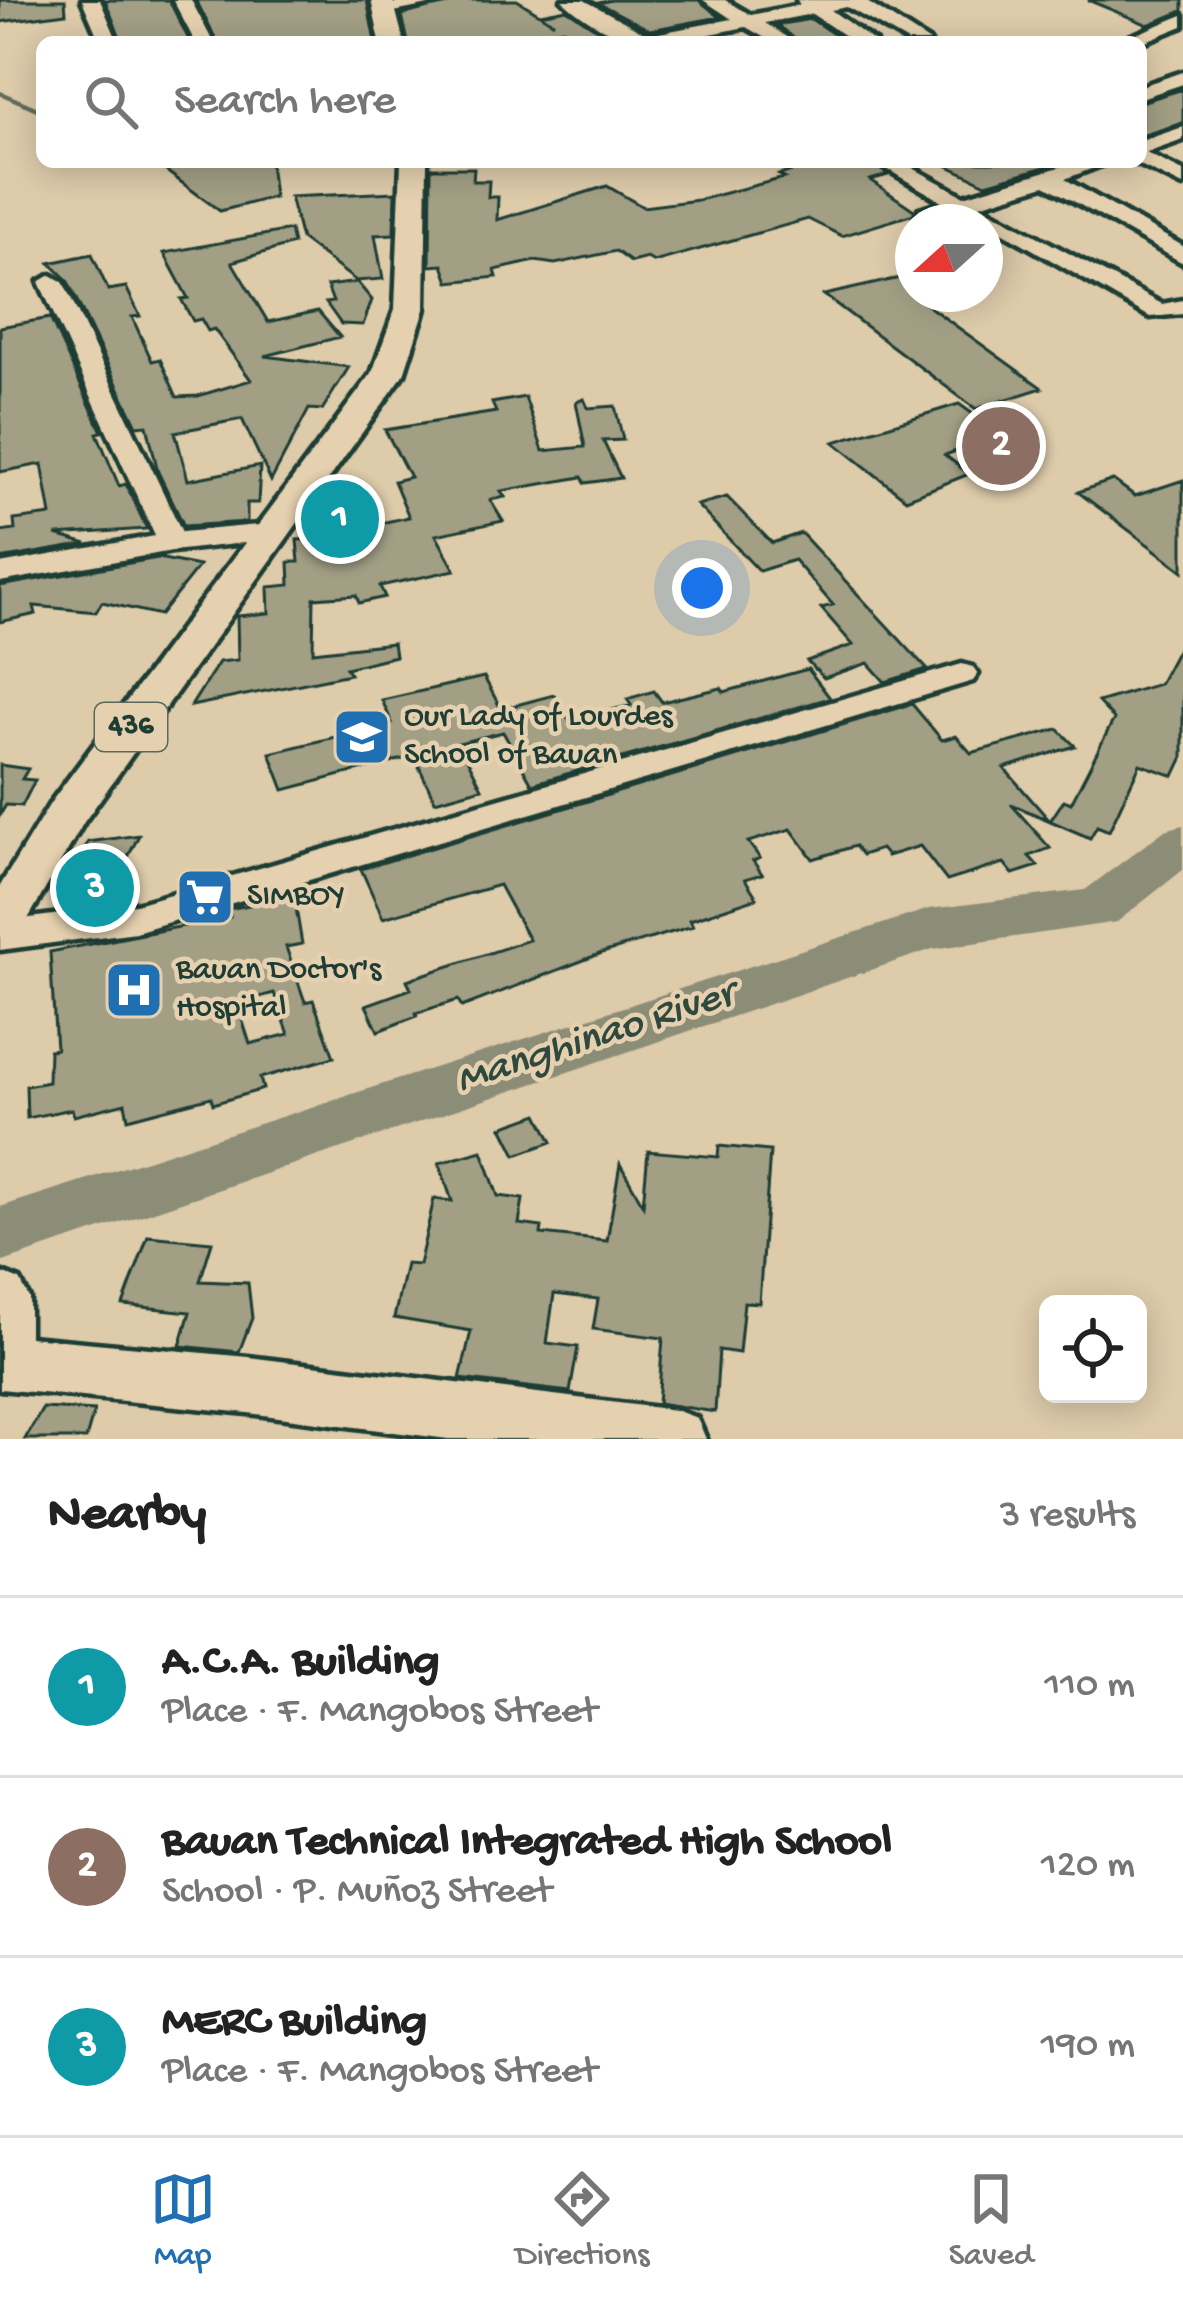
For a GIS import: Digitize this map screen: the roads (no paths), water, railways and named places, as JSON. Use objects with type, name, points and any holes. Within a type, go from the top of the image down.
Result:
[{"type":"main road","points":[[383,4],[391,36]]},
{"type":"main road","name":"436","points":[[0,926],[67,813],[169,680],[388,374],[402,341],[413,273],[414,168]]},
{"type":"main road","points":[[0,1298],[0,1346]]},
{"type":"main road","points":[[0,1362],[248,1385],[675,1439]]},
{"type":"street","points":[[91,0],[107,36]]},
{"type":"street","points":[[182,0],[201,36]]},
{"type":"street","points":[[383,4],[444,0]]},
{"type":"street","points":[[574,2],[598,0]]},
{"type":"street","points":[[712,0],[774,36]]},
{"type":"street","points":[[674,36],[811,4],[853,1],[912,36]]},
{"type":"street","points":[[574,2],[634,36]]},
{"type":"street","points":[[811,4],[857,36]]},
{"type":"street","points":[[1142,36],[1183,20]]},
{"type":"street","points":[[1147,90],[1183,78]]},
{"type":"street","points":[[1147,146],[1183,133]]},
{"type":"street","points":[[1147,161],[1183,180]]},
{"type":"street","points":[[909,168],[1159,312],[1183,307]]},
{"type":"street","points":[[963,204],[1079,168]]},
{"type":"street","points":[[1048,178],[1183,256]]},
{"type":"street","points":[[51,282],[172,542]]},
{"type":"street","points":[[0,573],[172,542],[270,533]]},
{"type":"street","points":[[0,936],[136,918],[962,674]]},
{"type":"waterway","points":[[0,93],[36,108]]},
{"type":"waterway","name":"Manghinao River","points":[[0,1235],[929,929],[1098,908],[1183,843]]},
{"type":"place","name":"Bauan Technical Integrated High School","points":[[1001,446]]},
{"type":"place","name":"A.C.A. Building","points":[[340,519]]},
{"type":"place","name":"Our Lady of Lourdes School of Bauan","points":[[362,737]]},
{"type":"place","name":"MERC Building","points":[[95,888]]},
{"type":"place","name":"SIMBOY","points":[[205,897]]},
{"type":"place","name":"Bauan Doctor's Hospital","points":[[134,990]]}]
